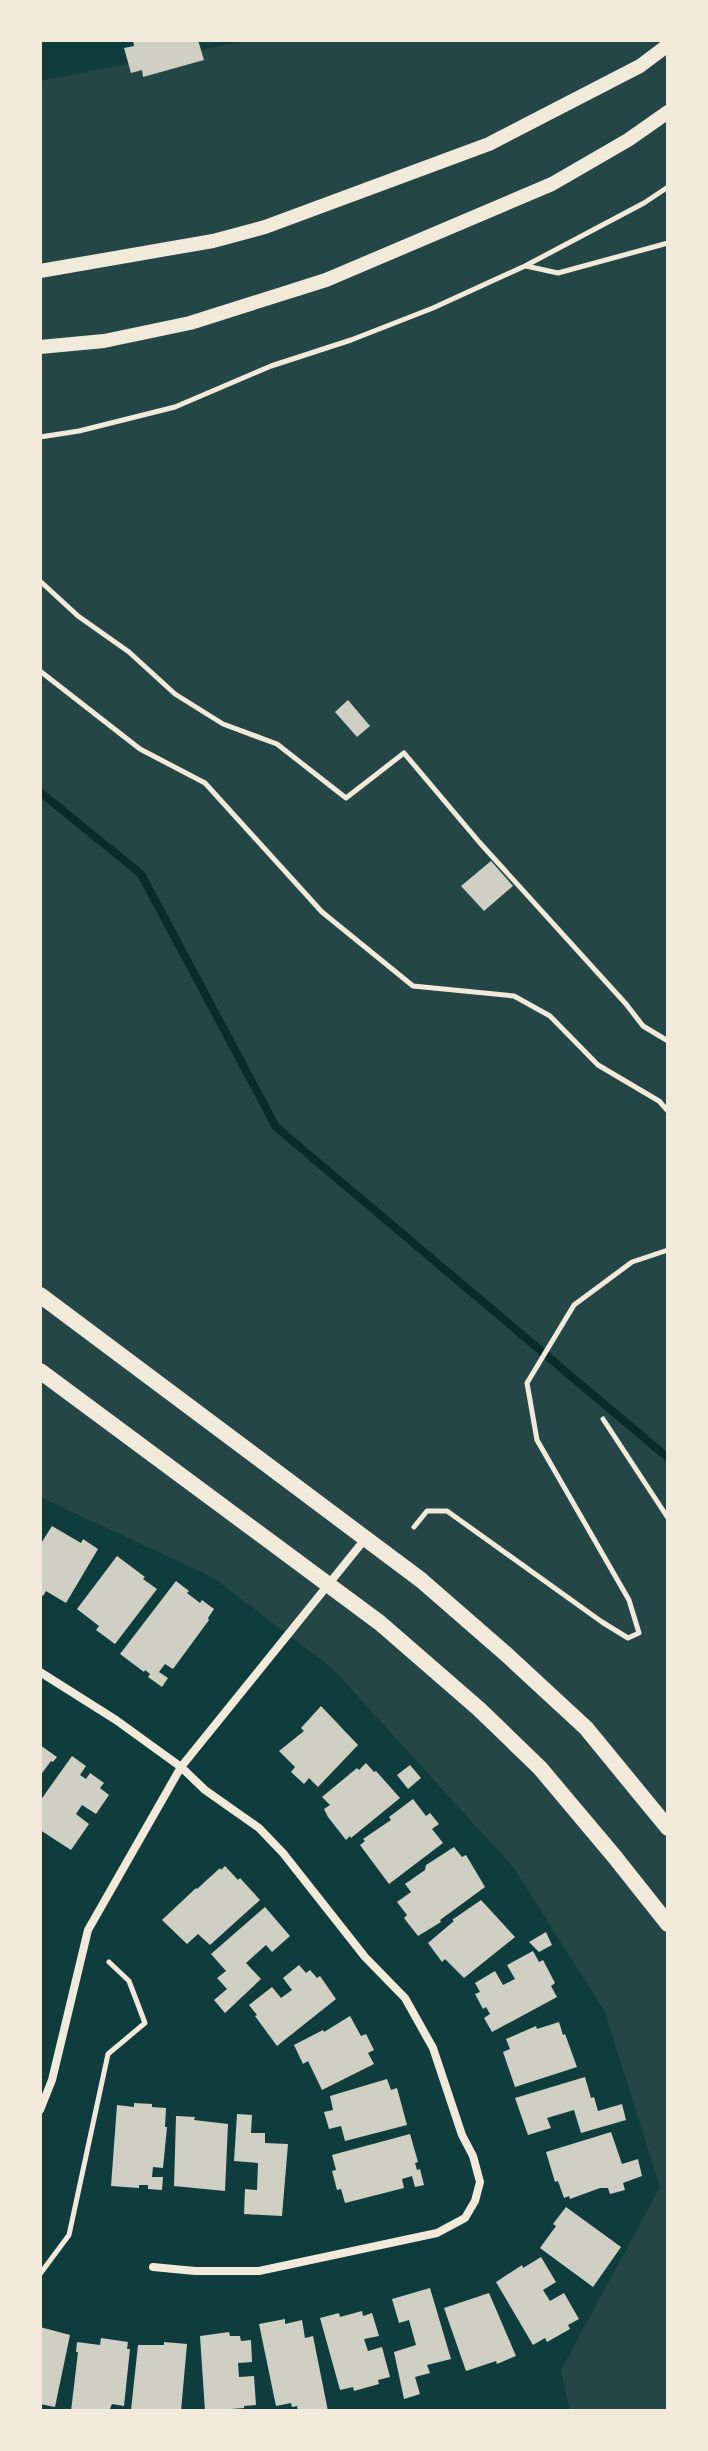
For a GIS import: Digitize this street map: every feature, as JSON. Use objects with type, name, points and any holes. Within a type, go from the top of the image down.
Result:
[{"type":"main road","points":[[40,1295],[421,1580],[586,1728],[668,1828]]},
{"type":"main road","points":[[40,1371],[380,1623],[479,1709],[540,1768],[668,1924]]},
{"type":"street","points":[[40,271],[213,241],[265,227],[489,144],[640,66],[668,45]]},
{"type":"street","points":[[40,347],[104,341],[190,323],[326,280],[552,184],[628,140],[668,112]]},
{"type":"street","points":[[40,2110],[52,2080],[88,1930],[181,1767],[366,1538]]},
{"type":"street","points":[[40,1672],[116,1720],[259,1828],[310,1887],[365,1957],[405,1998],[433,2048],[480,2182],[475,2201],[465,2218],[437,2233],[259,2271],[195,2271],[153,2267]]},
{"type":"path","points":[[40,437],[79,431],[175,407],[271,366],[351,340],[433,308],[525,266],[668,187]]},
{"type":"path","points":[[525,266],[558,273],[668,243]]},
{"type":"path","points":[[40,581],[78,616],[129,652],[175,694],[223,724],[277,744],[346,798],[404,753],[643,1026],[668,1041]]},
{"type":"path","points":[[40,671],[140,749],[205,783],[322,912],[413,986],[514,996],[550,1016],[598,1065],[659,1101],[668,1111]]},
{"type":"path","points":[[414,1527],[427,1511],[447,1511],[602,1622],[628,1638],[639,1633],[629,1600],[537,1440],[527,1383],[574,1305],[632,1262],[668,1250]]},
{"type":"path","points":[[603,1419],[668,1518]]},
{"type":"path","points":[[40,2274],[69,2235],[108,2054],[145,2023],[129,1981],[109,1962]]},
{"type":"shaded area","points":[[251,40],[668,40],[668,2411],[570,2411],[561,2370],[660,2187],[605,2012],[514,1868],[332,1668],[212,1577],[40,1497],[40,81]]},
{"type":"building","points":[[133,40],[198,40],[204,60],[143,77],[142,70],[131,73],[124,48],[134,46]]},
{"type":"building","points":[[348,700],[370,726],[357,737],[335,712]]},
{"type":"building","points":[[491,861],[513,886],[484,911],[461,886]]},
{"type":"building","points":[[52,1526],[98,1549],[66,1603],[46,1591],[43,1596],[40,1594],[40,1545]]},
{"type":"building","points":[[117,1556],[157,1589],[115,1644],[96,1630],[99,1626],[77,1609]]},
{"type":"building","points":[[176,1581],[200,1603],[202,1600],[214,1609],[173,1669],[165,1664],[159,1672],[168,1678],[162,1687],[148,1677],[150,1674],[145,1670],[120,1654]]},
{"type":"building","points":[[321,1706],[358,1745],[318,1787],[309,1778],[304,1784],[291,1772],[295,1767],[279,1751],[304,1731],[301,1728]]},
{"type":"building","points":[[40,1745],[57,1757],[40,1776]]},
{"type":"building","points":[[72,1756],[86,1766],[80,1775],[86,1779],[90,1773],[104,1783],[100,1788],[109,1795],[96,1814],[82,1805],[76,1814],[89,1824],[71,1850],[40,1830],[40,1801]]},
{"type":"building","points":[[366,1763],[400,1798],[346,1840],[328,1817],[324,1809],[330,1805],[322,1797]]},
{"type":"building","points":[[410,1765],[421,1778],[408,1789],[397,1775]]},
{"type":"building","points":[[413,1799],[426,1816],[430,1813],[439,1824],[432,1829],[443,1843],[389,1884],[360,1845],[365,1841],[363,1839],[391,1820],[389,1817]]},
{"type":"building","points":[[454,1847],[462,1857],[466,1855],[485,1887],[418,1936],[404,1918],[407,1915],[397,1902],[411,1892],[405,1884],[425,1870],[426,1865]]},
{"type":"building","points":[[225,1866],[260,1900],[210,1945],[198,1934],[187,1944],[162,1920]]},
{"type":"building","points":[[481,1900],[515,1937],[464,1978],[445,1959],[442,1962],[428,1943],[452,1920]]},
{"type":"building","points":[[265,1907],[290,1936],[272,1952],[266,1945],[246,1963],[261,1979],[225,2013],[214,2000],[227,1989],[217,1978],[226,1971],[211,1954]]},
{"type":"building","points":[[546,1932],[552,1945],[539,1952],[529,1942]]},
{"type":"building","points":[[533,1951],[539,1962],[543,1960],[555,1983],[551,1986],[557,1997],[492,2032],[484,2018],[490,2014],[486,2007],[483,2009],[475,1994],[480,1992],[475,1983],[495,1971],[503,1985],[515,1979],[507,1965]]},
{"type":"building","points":[[299,1965],[306,1973],[310,1970],[317,1978],[320,1976],[336,1999],[277,2046],[249,2005],[272,1987],[281,1998],[292,1990],[283,1978]]},
{"type":"building","points":[[350,2016],[361,2036],[366,2034],[374,2050],[368,2053],[374,2064],[322,2090],[308,2061],[303,2064],[294,2045]]},
{"type":"building","points":[[559,2022],[577,2067],[515,2087],[503,2052],[510,2049],[506,2039],[536,2026],[537,2029]]},
{"type":"building","points":[[585,2077],[598,2111],[622,2104],[626,2120],[581,2133],[574,2110],[547,2118],[551,2128],[528,2135],[515,2098]]},
{"type":"building","points":[[387,2079],[391,2090],[397,2088],[407,2125],[345,2141],[341,2126],[329,2129],[324,2112],[333,2110],[330,2096]]},
{"type":"building","points":[[134,2103],[166,2108],[163,2168],[153,2167],[152,2177],[163,2177],[162,2190],[148,2189],[148,2185],[139,2185],[139,2188],[111,2186],[117,2105],[134,2107]]},
{"type":"building","points":[[237,2114],[252,2115],[251,2133],[265,2133],[265,2143],[288,2144],[282,2216],[244,2214],[245,2189],[257,2190],[258,2163],[234,2161]]},
{"type":"building","points":[[176,2116],[228,2124],[225,2191],[174,2186]]},
{"type":"building","points":[[611,2132],[622,2164],[638,2159],[642,2176],[623,2183],[625,2190],[610,2194],[608,2188],[600,2188],[570,2199],[569,2196],[564,2198],[558,2181],[555,2182],[546,2152]]},
{"type":"building","points":[[410,2134],[418,2162],[415,2163],[424,2185],[415,2187],[412,2176],[402,2179],[404,2188],[345,2203],[341,2189],[337,2190],[332,2155]]},
{"type":"building","points":[[566,2207],[621,2247],[593,2287],[540,2248]]},
{"type":"building","points":[[541,2257],[556,2282],[543,2290],[550,2301],[564,2293],[579,2319],[568,2325],[570,2329],[547,2342],[545,2338],[533,2345],[496,2282]]},
{"type":"building","points":[[430,2288],[451,2359],[427,2365],[430,2373],[415,2377],[420,2394],[404,2399],[394,2352],[416,2345],[409,2320],[399,2323],[392,2299]]},
{"type":"building","points":[[489,2293],[516,2356],[466,2371],[444,2308]]},
{"type":"building","points":[[362,2311],[363,2316],[372,2313],[379,2336],[364,2339],[368,2351],[382,2347],[390,2377],[378,2380],[379,2384],[354,2391],[353,2387],[340,2390],[320,2318]]},
{"type":"building","points":[[285,2319],[285,2324],[302,2320],[305,2338],[313,2336],[328,2411],[298,2411],[297,2406],[292,2407],[291,2403],[276,2406],[259,2324]]},
{"type":"building","points":[[40,2327],[70,2335],[55,2407],[40,2404]]},
{"type":"building","points":[[229,2332],[230,2336],[240,2336],[241,2341],[251,2340],[252,2362],[238,2363],[239,2377],[254,2376],[256,2405],[205,2411],[200,2336]]},
{"type":"building","points":[[101,2338],[128,2342],[127,2349],[130,2349],[124,2406],[112,2404],[109,2411],[71,2411],[77,2342],[100,2345]]},
{"type":"building","points":[[164,2342],[187,2344],[181,2411],[131,2410],[138,2345],[164,2345]]},
{"type":"waterway","points":[[40,792],[141,874],[276,1127],[668,1458]]}]
